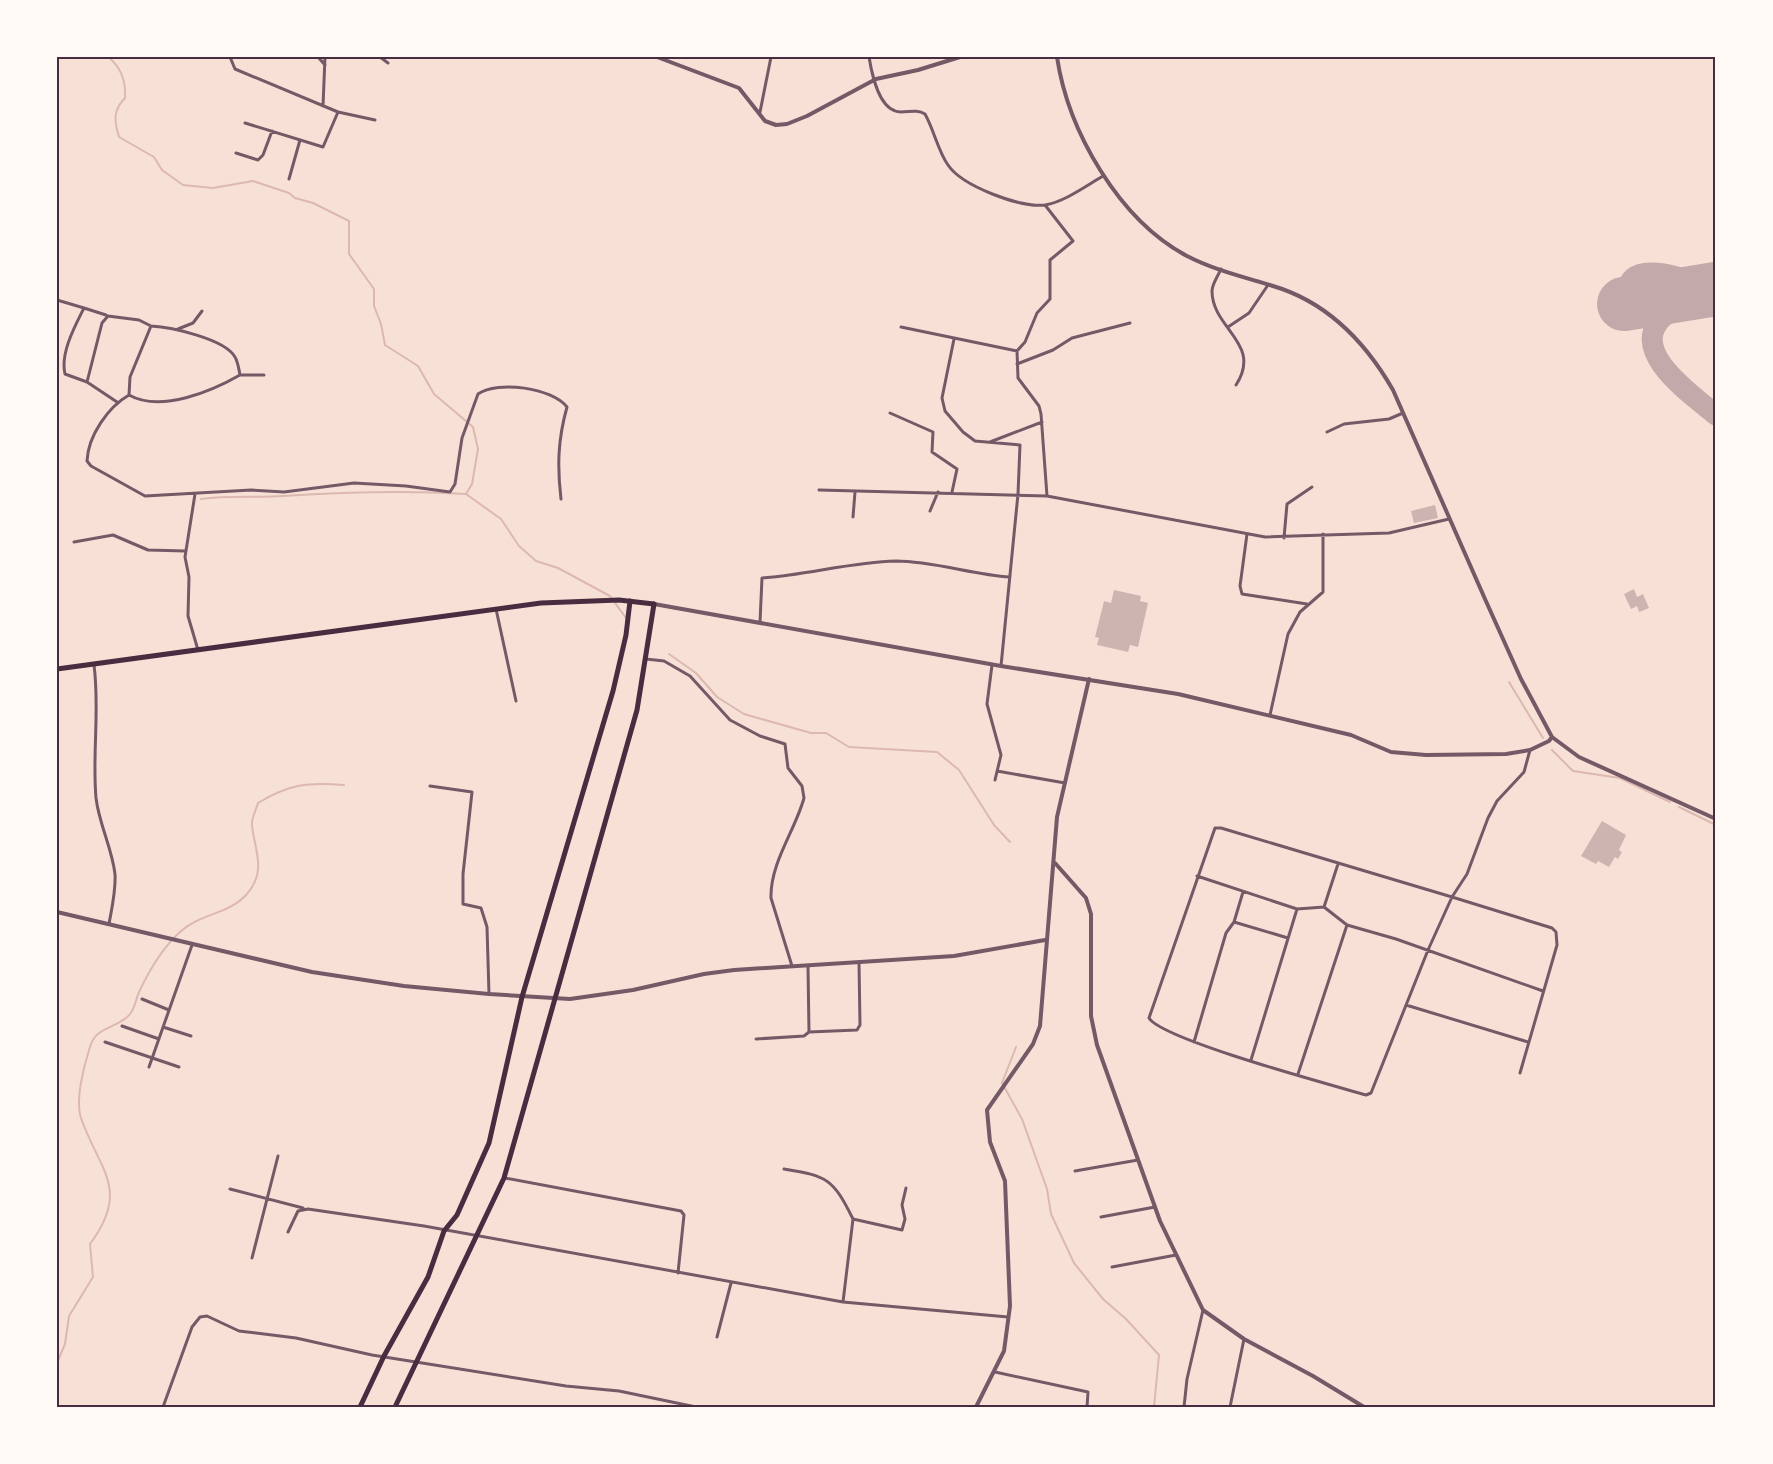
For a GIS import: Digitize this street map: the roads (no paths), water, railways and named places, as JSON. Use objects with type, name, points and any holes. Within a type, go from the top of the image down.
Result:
[{"type":"main road","points":[[57,669],[260,642],[280,636],[495,608],[592,600],[654,604],[637,710],[553,998],[504,1178],[395,1407]]},
{"type":"main road","points":[[360,1407],[384,1356],[428,1277],[444,1231],[457,1215],[489,1143],[522,996],[614,691],[626,635],[630,601]]},
{"type":"street","points":[[230,57],[235,69],[338,112],[375,120]]},
{"type":"street","points":[[318,57],[325,66]]},
{"type":"street","points":[[323,106],[325,57]]},
{"type":"street","points":[[380,57],[388,63]]},
{"type":"street","points":[[657,57],[735,86],[760,112],[765,121],[787,124],[817,111],[876,79],[960,57]]},
{"type":"street","points":[[760,112],[771,57]]},
{"type":"street","points":[[869,57],[882,99],[890,110],[918,111],[925,114],[947,165],[959,176],[989,192],[1009,199],[1045,205],[1102,176]]},
{"type":"street","points":[[1057,57],[1077,130],[1102,176],[1148,227],[1167,243],[1188,256],[1301,297],[1336,320],[1359,341],[1379,366],[1403,413],[1548,740],[1579,757],[1716,819]]},
{"type":"street","points":[[244,123],[323,147],[338,112]]},
{"type":"street","points":[[236,153],[258,160],[263,155],[272,131]]},
{"type":"street","points":[[290,179],[300,140]]},
{"type":"street","points":[[1045,205],[1073,242],[1050,260],[1048,302],[1036,313],[1025,342],[1017,351],[1017,364],[1018,378],[1039,406],[1047,496]]},
{"type":"street","points":[[1221,269],[1212,289],[1215,305],[1245,358],[1245,368],[1236,385]]},
{"type":"street","points":[[1228,327],[1249,313],[1268,285]]},
{"type":"street","points":[[57,300],[108,316],[139,320],[151,326],[176,329],[225,348],[234,356],[240,375]]},
{"type":"street","points":[[84,308],[71,336],[64,368],[65,374],[87,382],[117,402]]},
{"type":"street","points":[[176,329],[193,323],[201,311]]},
{"type":"street","points":[[87,382],[102,323],[108,316]]},
{"type":"street","points":[[1017,364],[1053,350],[1072,338],[1130,323]]},
{"type":"street","points":[[129,395],[130,377],[151,326]]},
{"type":"street","points":[[901,327],[1017,351]]},
{"type":"street","points":[[954,339],[942,398],[943,405],[953,422],[968,437],[988,442],[1020,445],[1011,577],[1001,666]]},
{"type":"street","points":[[264,375],[240,375],[207,393],[171,400],[151,400],[129,395],[117,402],[90,447],[88,464],[145,496],[301,490],[374,483],[451,491],[466,426],[478,394],[496,388],[526,388],[566,405],[559,433],[557,462],[561,499]]},
{"type":"street","points":[[890,413],[933,432],[932,452],[957,469],[952,492]]},
{"type":"street","points":[[1327,432],[1344,424],[1389,419],[1403,413]]},
{"type":"street","points":[[988,442],[1042,422]]},
{"type":"street","points":[[1284,538],[1287,504],[1312,487]]},
{"type":"street","points":[[819,490],[1047,496],[1135,510],[1247,534],[1284,538],[1323,534],[1389,533],[1449,519]]},
{"type":"street","points":[[853,517],[855,492]]},
{"type":"street","points":[[930,512],[938,492]]},
{"type":"street","points":[[195,494],[185,551],[189,577],[188,616],[199,651]]},
{"type":"street","points":[[1247,534],[1240,586],[1242,594],[1307,604],[1313,602],[1323,592],[1323,534]]},
{"type":"street","points":[[74,542],[113,535],[153,551],[185,551]]},
{"type":"street","points":[[760,622],[762,578],[816,573],[842,566],[897,561],[1011,577]]},
{"type":"street","points":[[654,604],[1001,666],[1178,694],[1351,735],[1391,752],[1475,755],[1530,750],[1548,740]]},
{"type":"street","points":[[1270,715],[1284,647],[1294,622],[1307,604]]},
{"type":"street","points":[[495,608],[516,701]]},
{"type":"street","points":[[646,659],[664,661],[690,676],[730,720],[760,736],[785,744],[788,768],[802,786],[804,798],[770,886],[771,898],[792,966]]},
{"type":"street","points":[[94,663],[98,705],[96,800],[115,873],[114,902],[110,924]]},
{"type":"street","points":[[992,664],[987,704],[1000,748],[1001,762],[995,780]]},
{"type":"street","points":[[976,1407],[995,1372],[1007,1339],[1010,1270],[1005,1181],[987,1128],[987,1110],[1037,1036],[1057,817],[1089,679]]},
{"type":"street","points":[[1520,1073],[1557,945],[1556,932],[1541,925],[1452,897],[1221,828],[1215,828],[1149,1018],[1160,1027],[1194,1042],[1366,1095],[1371,1093],[1428,951],[1452,897],[1467,874],[1488,818],[1497,801],[1524,772],[1530,750]]},
{"type":"street","points":[[998,771],[1065,783]]},
{"type":"street","points":[[430,786],[472,792],[463,874],[463,904],[481,908],[485,920],[489,994]]},
{"type":"street","points":[[1054,862],[1086,898],[1091,914],[1093,1030],[1108,1079],[1155,1208],[1203,1310],[1244,1339],[1313,1376],[1364,1407]]},
{"type":"street","points":[[1324,907],[1338,863]]},
{"type":"street","points":[[1197,876],[1297,909],[1324,907],[1347,925],[1543,991]]},
{"type":"street","points":[[1194,1042],[1226,933],[1234,922],[1243,892]]},
{"type":"street","points":[[1251,1060],[1297,909]]},
{"type":"street","points":[[57,912],[312,972],[404,986],[570,999],[633,990],[714,972],[982,952],[1045,940]]},
{"type":"street","points":[[1234,922],[1288,938]]},
{"type":"street","points":[[1298,1074],[1347,925]]},
{"type":"street","points":[[148,1067],[192,945]]},
{"type":"street","points":[[756,1039],[804,1036],[809,1032],[857,1030],[860,1025],[859,962]]},
{"type":"street","points":[[808,966],[809,1032]]},
{"type":"street","points":[[142,999],[169,1011]]},
{"type":"street","points":[[1406,1005],[1528,1042]]},
{"type":"street","points":[[122,1026],[159,1039]]},
{"type":"street","points":[[163,1027],[190,1036]]},
{"type":"street","points":[[105,1042],[179,1066]]},
{"type":"street","points":[[252,1258],[278,1156]]},
{"type":"street","points":[[1075,1171],[1138,1160]]},
{"type":"street","points":[[784,1169],[824,1178],[832,1184],[853,1219],[843,1302]]},
{"type":"street","points":[[504,1178],[681,1211],[684,1215],[684,1225],[678,1272]]},
{"type":"street","points":[[853,1219],[902,1230],[905,1219],[903,1205],[906,1188]]},
{"type":"street","points":[[230,1190],[303,1208],[843,1302],[1008,1317]]},
{"type":"street","points":[[288,1232],[294,1217],[303,1208]]},
{"type":"street","points":[[1101,1217],[1155,1208]]},
{"type":"street","points":[[1112,1267],[1176,1255]]},
{"type":"street","points":[[717,1337],[731,1283]]},
{"type":"street","points":[[1184,1407],[1187,1379],[1203,1310]]},
{"type":"street","points":[[163,1407],[190,1332],[200,1317],[207,1316],[239,1331],[296,1338],[417,1362],[566,1386],[619,1391],[696,1407]]},
{"type":"street","points":[[1230,1407],[1244,1339]]},
{"type":"street","points":[[995,1372],[1088,1392],[1087,1407]]},
{"type":"waterway","points":[[108,57],[122,75],[125,86],[125,98],[118,107],[116,116],[119,137],[154,157],[162,170],[183,185],[213,188],[253,181],[289,193],[295,198],[313,203],[349,221],[349,254],[374,289],[374,306],[381,324],[385,345],[418,366],[434,394],[473,427],[478,449],[472,484],[466,494],[374,492],[201,499]]},
{"type":"waterway","points":[[466,494],[501,519],[519,546],[536,561],[558,568],[610,596],[626,618]]},
{"type":"waterway","points":[[669,654],[696,673],[717,697],[744,714],[811,733],[826,733],[849,747],[937,752],[959,770],[994,825],[1010,842]]},
{"type":"waterway","points":[[1509,682],[1543,738]]},
{"type":"waterway","points":[[1552,750],[1573,771],[1620,778],[1670,802]]},
{"type":"waterway","points":[[57,1363],[65,1344],[69,1316],[93,1277],[90,1244],[102,1225],[110,1194],[103,1166],[79,1111],[81,1082],[93,1040],[102,1031],[130,1014],[152,968],[167,945],[180,932],[196,921],[239,901],[253,886],[258,860],[252,823],[258,803],[289,788],[309,784],[344,785]]},
{"type":"waterway","points":[[1679,807],[1716,825]]},
{"type":"waterway","points":[[1016,1047],[1002,1083],[1022,1119],[1047,1189],[1051,1214],[1074,1263],[1103,1299],[1126,1319],[1159,1355],[1154,1407]]}]
